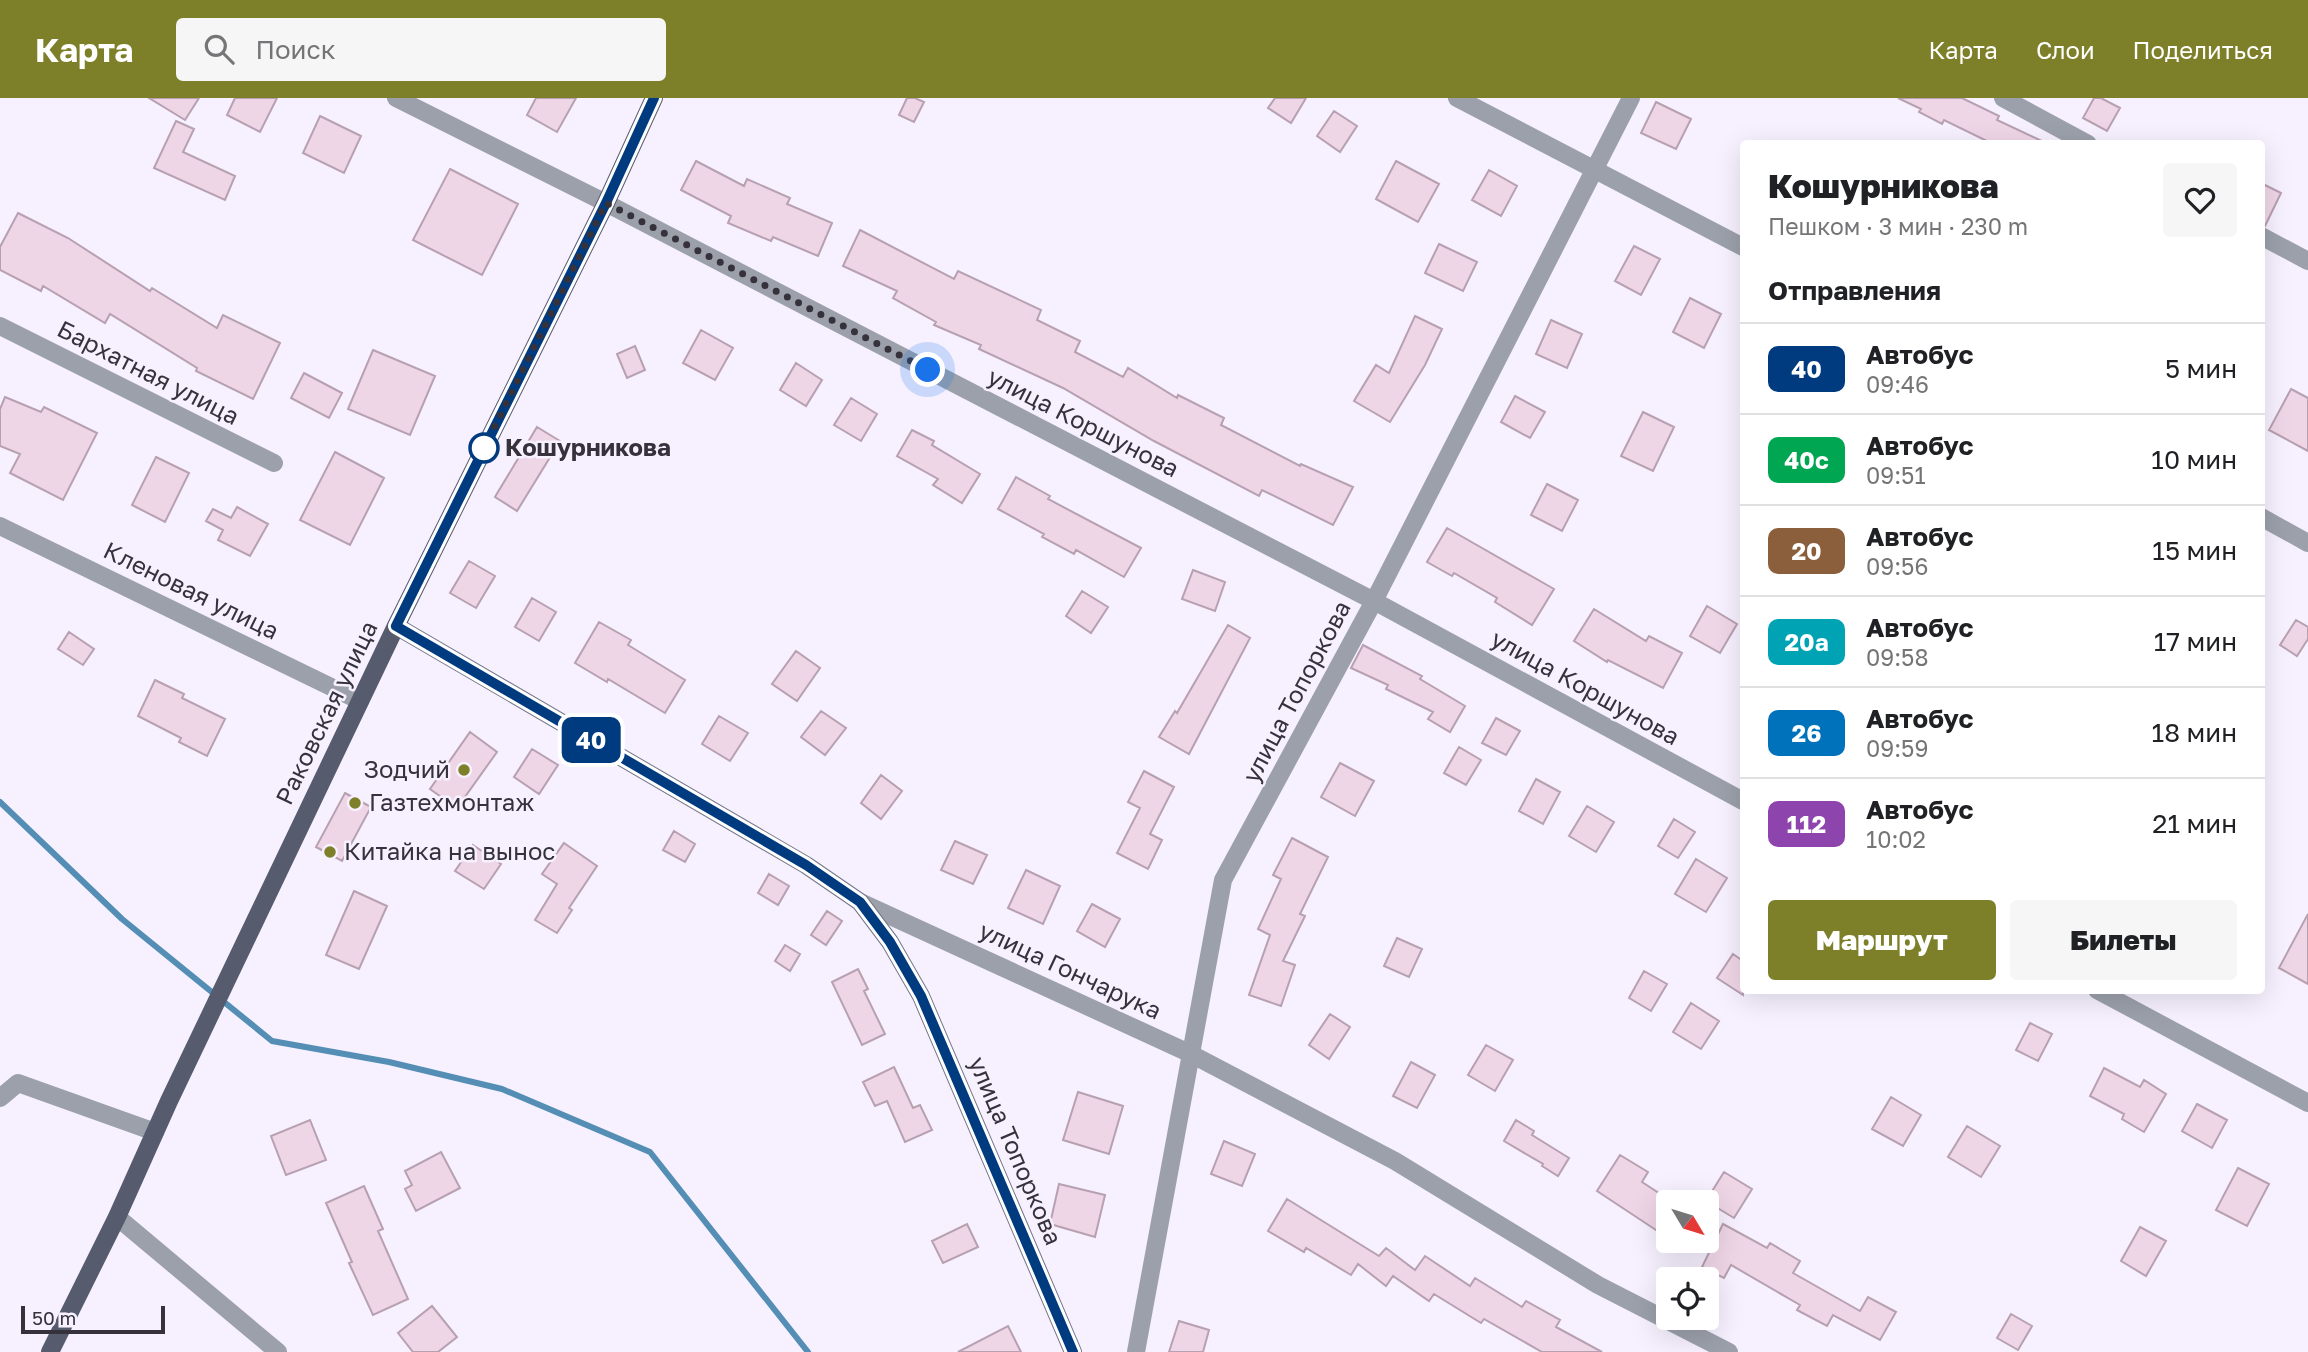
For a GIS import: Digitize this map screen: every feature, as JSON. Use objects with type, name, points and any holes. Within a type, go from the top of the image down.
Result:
[{"type":"main road","name":"Раковская улица","points":[[50,1352],[117,1217],[203,1028],[396,626],[606,203],[654,98]]},
{"type":"street","name":"улица Коршунова","points":[[396,98],[606,203],[1374,601],[1740,799]]},
{"type":"street","points":[[1457,98],[1740,245]]},
{"type":"street","name":"улица Топоркова","points":[[1136,1352],[1223,880],[1374,601],[1631,98]]},
{"type":"street","points":[[2003,98],[2081,140]]},
{"type":"street","points":[[2265,238],[2308,261]]},
{"type":"street","name":"Бархатная улица","points":[[0,326],[274,463]]},
{"type":"street","points":[[2265,519],[2308,543]]},
{"type":"street","name":"Кленовая улица","points":[[0,526],[360,701]]},
{"type":"street","name":"улица Гончарука","points":[[396,626],[806,865],[860,902],[1189,1053],[1395,1161],[1598,1285],[1729,1352]]},
{"type":"street","name":"улица Топоркова","points":[[860,902],[890,942],[921,996],[1073,1352]]},
{"type":"street","points":[[2104,994],[2308,1103]]},
{"type":"street","points":[[0,1098],[18,1083],[155,1132]]},
{"type":"street","points":[[117,1217],[278,1352]]},
{"type":"building","points":[[149,98],[199,98],[185,120]]},
{"type":"building","points":[[235,98],[277,98],[260,132],[227,115]]},
{"type":"building","points":[[536,98],[576,98],[557,132],[527,115]]},
{"type":"building","points":[[907,98],[924,102],[914,122],[899,115]]},
{"type":"building","points":[[1275,98],[1306,98],[1291,123],[1268,108]]},
{"type":"building","points":[[1898,98],[1962,98],[1999,116],[1997,120],[2040,140],[1985,140],[1944,120],[1942,124],[1919,112],[1921,109]]},
{"type":"building","points":[[2094,98],[2101,98],[2120,108],[2107,131],[2083,118]]},
{"type":"building","points":[[1656,102],[1691,119],[1676,149],[1641,133]]},
{"type":"building","points":[[1334,111],[1357,126],[1340,152],[1317,136]]},
{"type":"building","points":[[320,116],[361,136],[344,173],[303,153]]},
{"type":"building","points":[[176,121],[194,129],[183,152],[235,176],[225,200],[154,168]]},
{"type":"building","points":[[696,161],[744,186],[747,179],[790,198],[787,204],[832,223],[818,256],[773,237],[771,241],[728,223],[731,216],[681,190]]},
{"type":"building","points":[[1396,161],[1439,184],[1418,222],[1376,199]]},
{"type":"building","points":[[450,169],[518,204],[482,275],[413,240]]},
{"type":"building","points":[[1489,170],[1517,186],[1501,216],[1472,200]]},
{"type":"building","points":[[2265,185],[2281,193],[2265,226]]},
{"type":"building","points":[[18,213],[68,238],[150,291],[152,288],[217,328],[223,315],[280,343],[253,399],[196,371],[197,368],[110,314],[105,323],[43,286],[41,291],[0,270],[0,247]]},
{"type":"building","points":[[860,230],[954,279],[958,271],[1041,310],[1037,320],[1080,341],[1075,352],[1123,377],[1128,368],[1177,398],[1178,395],[1224,418],[1221,425],[1300,466],[1301,464],[1353,487],[1333,525],[1262,490],[1259,496],[1154,441],[1063,388],[979,349],[981,345],[934,325],[936,322],[893,298],[897,291],[843,266]]},
{"type":"building","points":[[1439,244],[1477,262],[1463,291],[1425,273]]},
{"type":"building","points":[[1634,246],[1660,259],[1641,295],[1615,281]]},
{"type":"building","points":[[1690,298],[1721,314],[1704,348],[1673,332]]},
{"type":"building","points":[[1415,316],[1442,329],[1425,365],[1390,422],[1354,401],[1376,365],[1389,373]]},
{"type":"building","points":[[1551,320],[1582,334],[1567,368],[1536,354]]},
{"type":"building","points":[[701,330],[733,348],[715,380],[683,363]]},
{"type":"building","points":[[635,346],[645,370],[627,378],[617,354]]},
{"type":"building","points":[[373,350],[435,376],[410,435],[348,409]]},
{"type":"building","points":[[796,363],[822,380],[806,406],[780,390]]},
{"type":"building","points":[[304,373],[342,393],[329,418],[291,398]]},
{"type":"building","points":[[2291,389],[2308,398],[2308,451],[2269,430]]},
{"type":"building","points":[[1515,396],[1545,412],[1530,438],[1501,422]]},
{"type":"building","points":[[5,397],[41,412],[44,407],[97,433],[63,500],[10,473],[20,454],[0,446],[0,409]]},
{"type":"building","points":[[851,398],[877,414],[861,441],[834,425]]},
{"type":"building","points":[[1643,412],[1674,427],[1653,471],[1621,456]]},
{"type":"building","points":[[537,427],[560,441],[517,511],[495,497]]},
{"type":"building","points":[[912,430],[934,441],[932,445],[980,474],[962,503],[933,485],[938,479],[897,456]]},
{"type":"building","points":[[335,452],[384,478],[350,545],[300,520]]},
{"type":"building","points":[[156,457],[189,473],[165,522],[132,505]]},
{"type":"building","points":[[1016,477],[1050,496],[1048,499],[1141,548],[1124,577],[1076,550],[1074,554],[1042,537],[1044,534],[998,509]]},
{"type":"building","points":[[1547,484],[1578,500],[1562,531],[1531,515]]},
{"type":"building","points":[[237,507],[268,524],[250,556],[218,540],[223,530],[206,521],[213,509],[231,518]]},
{"type":"building","points":[[1447,528],[1554,589],[1532,625],[1495,602],[1497,598],[1454,573],[1452,576],[1427,562]]},
{"type":"building","points":[[469,561],[495,576],[476,608],[450,593]]},
{"type":"building","points":[[1193,570],[1225,582],[1215,611],[1182,599]]},
{"type":"building","points":[[1082,591],[1108,607],[1091,633],[1066,616]]},
{"type":"building","points":[[532,598],[556,612],[539,641],[515,627]]},
{"type":"building","points":[[1707,606],[1737,624],[1720,653],[1690,636]]},
{"type":"building","points":[[1594,609],[1646,641],[1649,636],[1682,653],[1663,688],[1608,660],[1607,662],[1574,641]]},
{"type":"building","points":[[2296,620],[2308,627],[2308,639],[2297,656],[2280,645]]},
{"type":"building","points":[[599,622],[631,640],[628,645],[685,680],[665,713],[575,663]]},
{"type":"building","points":[[1228,625],[1250,638],[1189,754],[1159,737],[1175,711],[1177,713]]},
{"type":"building","points":[[69,632],[94,649],[83,665],[58,649]]},
{"type":"building","points":[[1363,645],[1422,676],[1420,679],[1465,706],[1450,732],[1428,719],[1433,712],[1386,689],[1388,685],[1351,668]]},
{"type":"building","points":[[796,651],[820,668],[797,701],[772,684]]},
{"type":"building","points":[[155,680],[184,694],[182,698],[225,719],[207,756],[179,742],[181,738],[138,716]]},
{"type":"building","points":[[821,711],[846,728],[825,755],[801,737]]},
{"type":"building","points":[[719,716],[748,733],[730,761],[702,744]]},
{"type":"building","points":[[1496,718],[1520,731],[1506,755],[1482,743]]},
{"type":"building","name":"Зодчий","points":[[470,732],[497,752],[457,808],[430,789]]},
{"type":"building","points":[[1459,747],[1481,760],[1466,785],[1444,773]]},
{"type":"building","points":[[532,749],[558,765],[539,794],[514,777]]},
{"type":"building","points":[[1340,763],[1374,781],[1355,816],[1321,797]]},
{"type":"building","points":[[1144,771],[1174,787],[1150,834],[1162,840],[1148,869],[1117,853],[1140,808],[1128,802]]},
{"type":"building","points":[[881,775],[902,791],[881,819],[861,803]]},
{"type":"building","points":[[1536,779],[1560,792],[1543,824],[1519,811]]},
{"type":"building","points":[[345,793],[371,807],[342,861],[316,847]]},
{"type":"building","points":[[1587,806],[1614,822],[1596,852],[1569,836]]},
{"type":"building","points":[[1674,819],[1695,832],[1678,858],[1658,846]]},
{"type":"building","points":[[674,831],[695,844],[685,862],[663,850]]},
{"type":"building","points":[[1292,838],[1328,857],[1300,914],[1305,916],[1283,961],[1295,965],[1281,1006],[1249,995],[1270,935],[1258,929],[1281,879],[1273,875]]},
{"type":"building","points":[[955,841],[987,855],[973,884],[941,870]]},
{"type":"building","points":[[564,843],[597,866],[569,908],[572,910],[557,933],[535,920],[557,884],[542,874]]},
{"type":"building","points":[[473,845],[501,864],[484,889],[455,871]]},
{"type":"building","points":[[1696,859],[1727,878],[1706,912],[1675,894]]},
{"type":"building","points":[[1026,870],[1060,886],[1043,924],[1008,908]]},
{"type":"building","points":[[769,874],[789,886],[778,905],[758,893]]},
{"type":"building","points":[[354,891],[387,906],[359,969],[326,955]]},
{"type":"building","points":[[1092,904],[1120,919],[1105,947],[1077,931]]},
{"type":"building","points":[[827,911],[842,921],[826,945],[811,935]]},
{"type":"building","points":[[2308,914],[2308,984],[2279,968]]},
{"type":"building","points":[[1397,938],[1422,949],[1409,977],[1384,966]]},
{"type":"building","points":[[785,945],[800,954],[790,971],[775,961]]},
{"type":"building","points":[[1733,954],[1740,959],[1740,993],[1717,978]]},
{"type":"building","points":[[858,969],[868,989],[864,991],[885,1034],[862,1045],[832,982]]},
{"type":"building","points":[[1644,971],[1667,984],[1651,1011],[1629,998]]},
{"type":"building","points":[[1691,1003],[1719,1021],[1701,1049],[1673,1032]]},
{"type":"building","points":[[1330,1014],[1350,1027],[1329,1059],[1309,1045]]},
{"type":"building","points":[[2030,1023],[2052,1034],[2038,1061],[2016,1050]]},
{"type":"building","points":[[1486,1045],[1513,1060],[1495,1091],[1468,1075]]},
{"type":"building","points":[[1411,1062],[1435,1075],[1417,1108],[1393,1096]]},
{"type":"building","points":[[894,1067],[913,1108],[920,1105],[932,1130],[905,1142],[887,1101],[875,1106],[863,1082]]},
{"type":"building","points":[[2104,1068],[2140,1087],[2144,1080],[2166,1094],[2144,1132],[2122,1119],[2124,1114],[2090,1096]]},
{"type":"building","points":[[1078,1092],[1123,1106],[1109,1154],[1063,1140]]},
{"type":"building","points":[[1891,1097],[1921,1115],[1903,1146],[1872,1129]]},
{"type":"building","points":[[2197,1104],[2227,1120],[2212,1148],[2182,1131]]},
{"type":"building","points":[[310,1120],[326,1160],[286,1175],[271,1136]]},
{"type":"building","points":[[1516,1120],[1534,1131],[1532,1135],[1569,1158],[1558,1176],[1504,1141]]},
{"type":"building","points":[[1967,1126],[2000,1146],[1981,1177],[1948,1157]]},
{"type":"building","points":[[1224,1141],[1255,1154],[1242,1186],[1211,1174]]},
{"type":"building","points":[[441,1152],[460,1188],[416,1211],[405,1189],[412,1185],[405,1171]]},
{"type":"building","points":[[1620,1155],[1648,1172],[1642,1182],[1656,1191],[1656,1230],[1597,1191]]},
{"type":"building","points":[[2238,1168],[2269,1184],[2247,1226],[2216,1210]]},
{"type":"building","points":[[1724,1172],[1752,1189],[1734,1218],[1719,1209],[1719,1190],[1713,1190]]},
{"type":"building","points":[[1059,1184],[1105,1195],[1095,1237],[1050,1224]]},
{"type":"building","points":[[364,1186],[383,1229],[378,1231],[408,1299],[373,1315],[326,1203]]},
{"type":"building","points":[[1287,1199],[1379,1256],[1386,1248],[1415,1270],[1425,1256],[1470,1286],[1475,1278],[1522,1307],[1526,1301],[1560,1320],[1556,1327],[1602,1352],[1542,1352],[1484,1319],[1481,1323],[1434,1294],[1429,1301],[1393,1276],[1386,1286],[1358,1264],[1351,1275],[1306,1248],[1304,1252],[1268,1231]]},
{"type":"building","points":[[967,1224],[978,1247],[943,1263],[932,1241]]},
{"type":"building","points":[[1723,1224],[1767,1248],[1770,1243],[1800,1261],[1793,1273],[1860,1311],[1868,1297],[1896,1312],[1880,1340],[1833,1315],[1827,1326],[1797,1310],[1800,1305],[1731,1265],[1724,1278],[1719,1276],[1719,1267],[1702,1267],[1709,1253],[1719,1253],[1719,1232]]},
{"type":"building","points":[[2140,1227],[2166,1241],[2146,1276],[2121,1261]]},
{"type":"building","points":[[432,1306],[457,1337],[438,1352],[413,1352],[398,1333]]},
{"type":"building","points":[[2011,1314],[2032,1326],[2018,1350],[1997,1338]]},
{"type":"building","points":[[1179,1321],[1209,1330],[1203,1352],[1169,1352]]},
{"type":"building","points":[[1008,1326],[1021,1352],[958,1352]]},
{"type":"waterway","points":[[0,802],[122,919],[272,1041],[389,1062],[502,1089],[650,1152],[808,1352]]},
{"type":"bus line","name":"40","points":[[654,98],[606,203],[396,626],[806,865],[860,902],[890,942],[921,996],[985,1140],[1073,1352]]},
{"type":"place","name":"Кошурникова","points":[[484,448]]},
{"type":"place","name":"Зодчий","points":[[464,770]]},
{"type":"place","name":"Газтехмонтаж","points":[[355,803]]},
{"type":"place","name":"Китайка на вынос","points":[[330,852]]},
{"type":"route","points":[[484,448],[481,454],[606,203],[928,370]]}]
